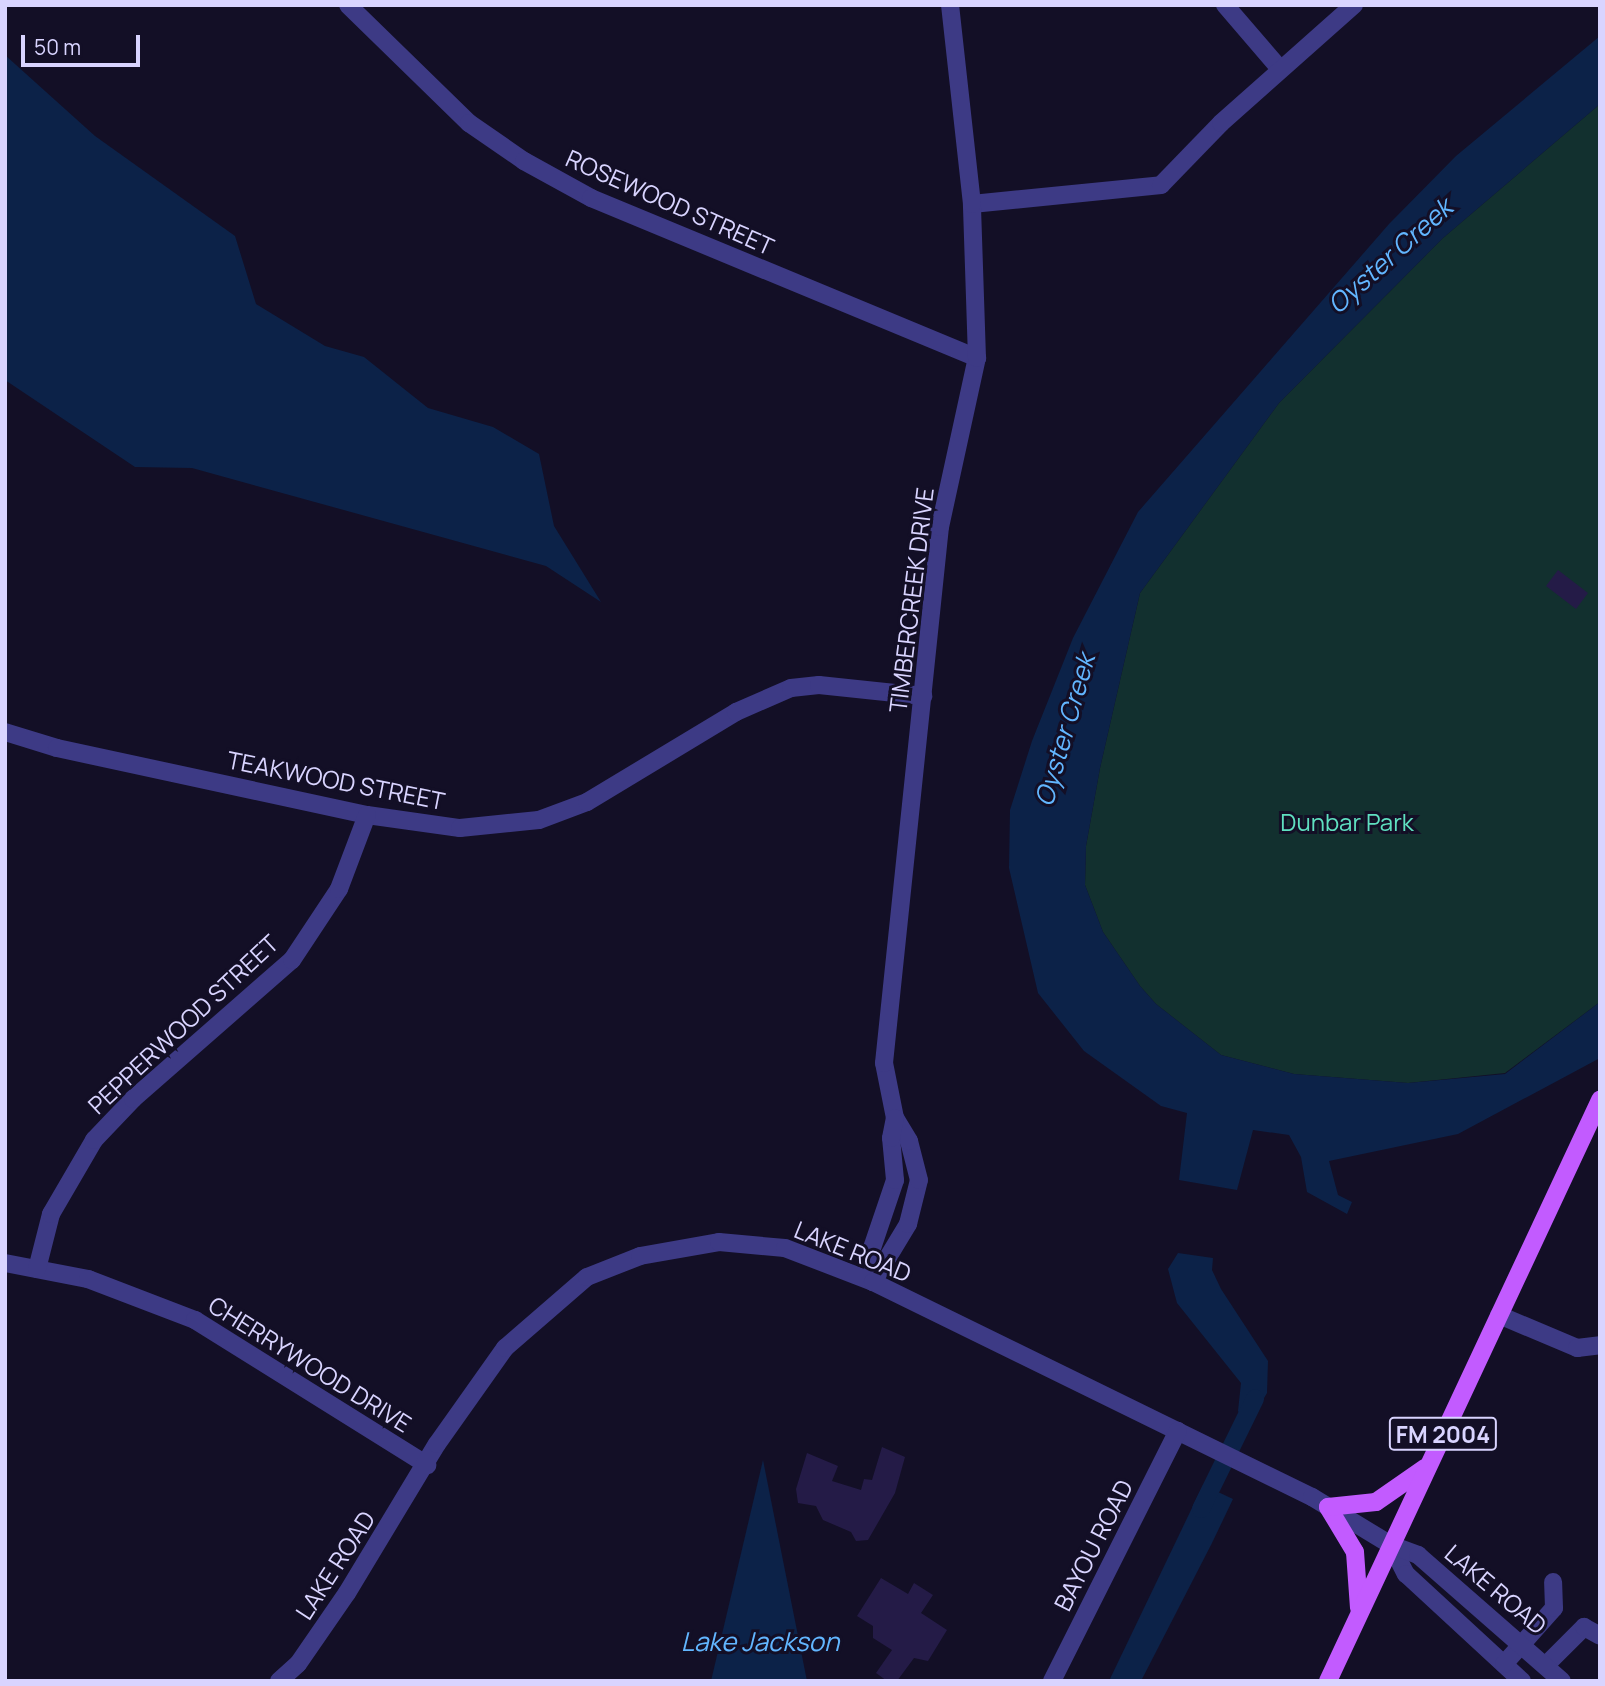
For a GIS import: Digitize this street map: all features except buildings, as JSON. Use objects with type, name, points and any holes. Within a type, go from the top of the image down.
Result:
[{"type":"main road","name":"FM 2004","points":[[1328,1681],[1600,1100]]},
{"type":"main road","points":[[1359,1614],[1355,1552],[1328,1507],[1376,1502],[1429,1465]]},
{"type":"street","name":"ROSEWOOD STREET","points":[[348,5],[469,123],[535,167],[591,198],[977,358]]},
{"type":"street","name":"TIMBERCREEK DRIVE","points":[[873,1282],[908,1224],[919,1180],[909,1141],[895,1118],[884,1063],[940,527],[977,358],[972,204],[950,5]]},
{"type":"street","points":[[1225,5],[1280,69]]},
{"type":"street","points":[[972,204],[1161,185],[1280,69],[1354,5]]},
{"type":"street","name":"TEAKWOOD STREET","points":[[5,732],[57,748],[367,815],[460,828],[539,820],[587,802],[736,712],[791,688],[819,685],[923,696]]},
{"type":"street","name":"PEPPERWOOD STREET","points":[[37,1269],[51,1214],[88,1148],[133,1099],[292,960],[339,889],[367,815]]},
{"type":"street","name":"LAKE ROAD","points":[[291,1677],[505,1348],[587,1277],[640,1256],[719,1242],[785,1248],[873,1282],[1328,1507],[1391,1545],[1418,1555],[1525,1645],[1562,1681]]},
{"type":"street","name":"CHERRYWOOD DRIVE","points":[[5,1263],[115,1288],[219,1332],[427,1465]]},
{"type":"street","points":[[1499,1315],[1577,1348],[1600,1345]]},
{"type":"street","name":"BAYOU ROAD","points":[[1052,1681],[1178,1431]]},
{"type":"street","name":"LAKE ROAD","points":[[1391,1545],[1406,1574],[1522,1681]]},
{"type":"street","points":[[1504,1664],[1525,1645],[1553,1608],[1553,1582]]},
{"type":"street","points":[[1546,1665],[1594,1628]]},
{"type":"green space","name":"Dunbar Park","points":[[1600,104],[1600,1002],[1505,1073],[1408,1083],[1294,1074],[1221,1055],[1156,1004],[1140,986],[1103,932],[1085,885],[1086,846],[1100,768],[1140,593],[1279,403],[1443,238]]},
{"type":"water","name":"Oyster Creek","points":[[1600,36],[1600,104],[1443,238],[1279,403],[1140,593],[1100,768],[1086,846],[1085,885],[1103,932],[1140,986],[1156,1004],[1221,1055],[1294,1074],[1408,1083],[1505,1074],[1600,1002],[1600,1058],[1458,1134],[1329,1161],[1338,1195],[1352,1202],[1347,1214],[1307,1192],[1301,1157],[1289,1135],[1253,1130],[1237,1190],[1179,1180],[1187,1113],[1161,1106],[1084,1051],[1038,993],[1009,868],[1010,810],[1032,741],[1073,638],[1138,512],[1389,224],[1456,156]]},
{"type":"water","points":[[5,55],[95,136],[235,236],[256,304],[325,346],[364,357],[428,408],[493,427],[539,454],[554,526],[601,602],[546,566],[192,468],[135,467],[5,380]]},
{"type":"water","points":[[1178,1253],[1213,1258],[1212,1270],[1221,1289],[1268,1361],[1267,1393],[1253,1417],[1244,1421],[1238,1411],[1241,1383],[1177,1303],[1168,1269]]},
{"type":"water","name":"Lake Jackson","points":[[763,1460],[807,1681],[711,1681]]},
{"type":"water","points":[[1203,1485],[1233,1499],[1212,1543],[1141,1681],[1109,1681]]},
{"type":"waterway","points":[[1201,1509],[1255,1399]]}]
